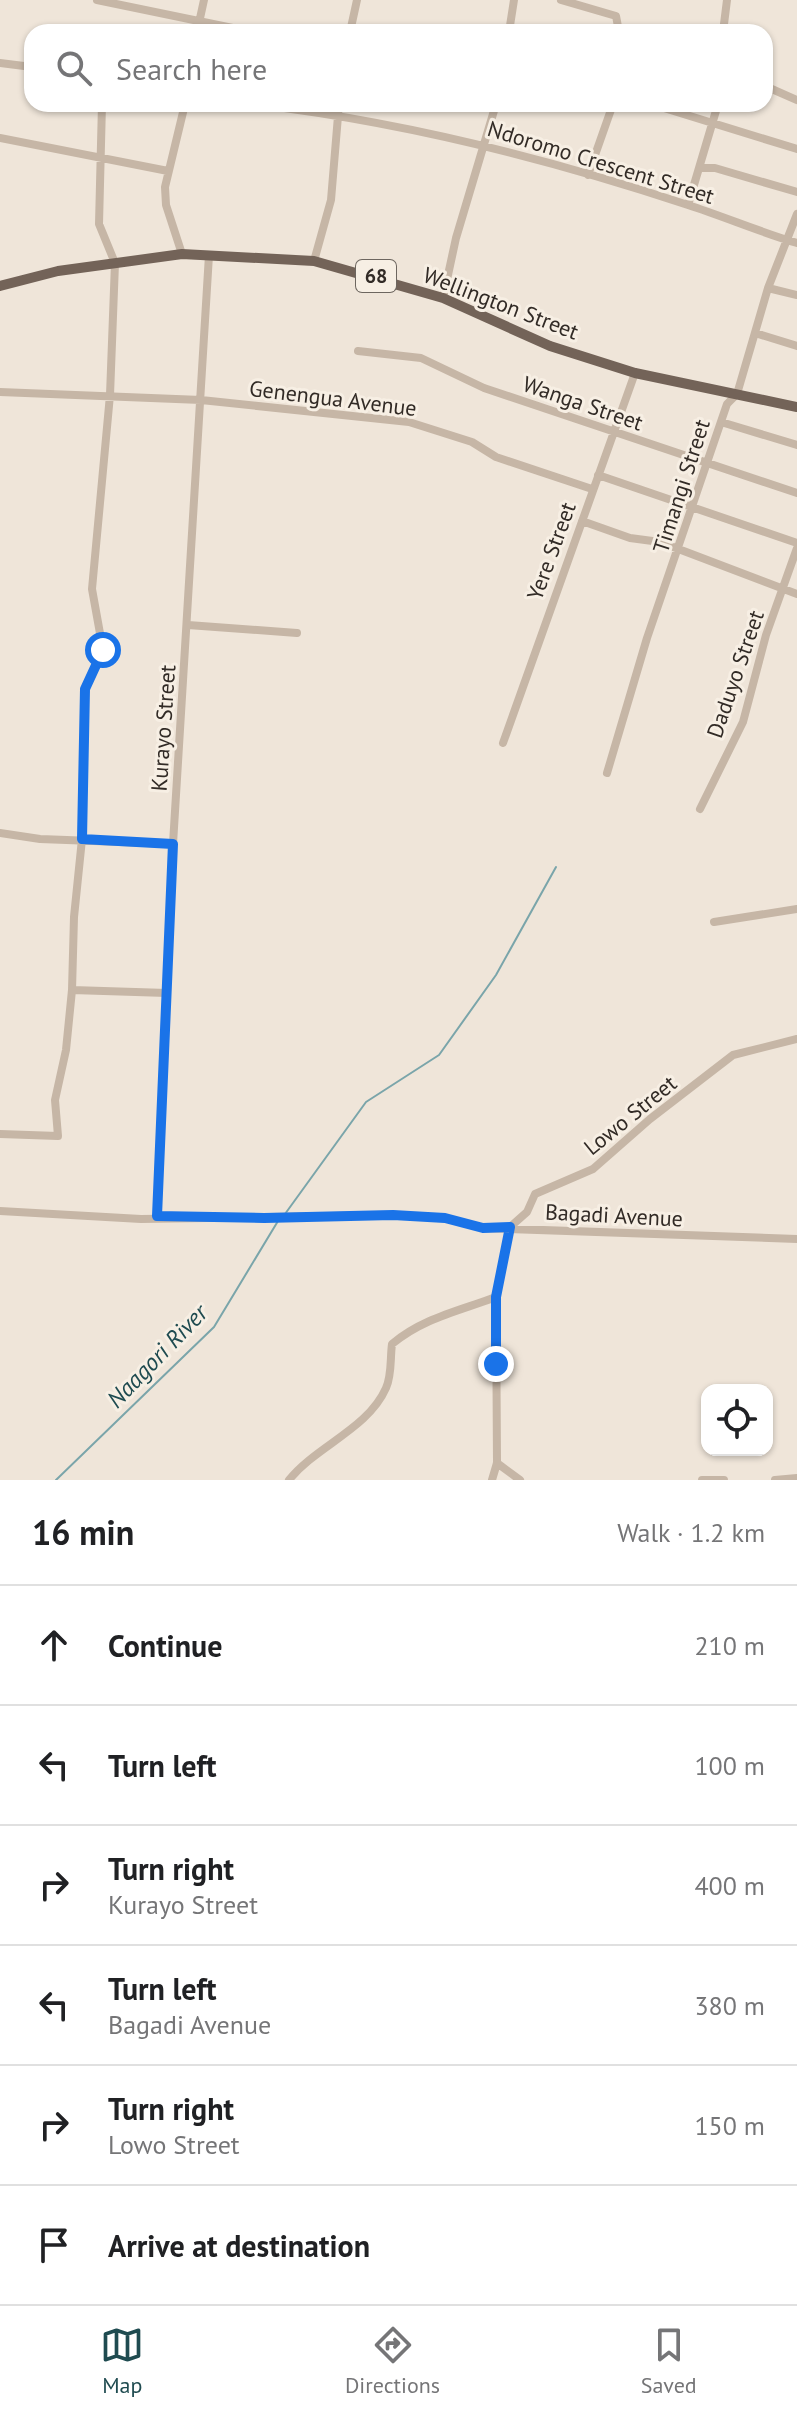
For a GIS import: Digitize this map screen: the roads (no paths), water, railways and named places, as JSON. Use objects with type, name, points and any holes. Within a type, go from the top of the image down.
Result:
[{"type":"main road","name":"Wellington Street","points":[[0,286],[58,271],[182,254],[314,261],[443,298],[550,346],[635,373],[797,407]]},
{"type":"street","points":[[97,0],[213,24]]},
{"type":"street","points":[[198,24],[204,0]]},
{"type":"street","points":[[352,24],[357,0]]},
{"type":"street","points":[[510,24],[514,0]]},
{"type":"street","points":[[561,0],[616,16],[618,24]]},
{"type":"street","points":[[724,24],[727,0]]},
{"type":"street","points":[[0,63],[24,66]]},
{"type":"street","points":[[773,90],[797,100]]},
{"type":"street","points":[[0,1134],[58,1136],[55,1100],[66,1050],[82,839],[85,689],[103,650],[92,589],[110,395],[115,263],[99,224],[102,112]]},
{"type":"street","points":[[182,254],[166,205],[168,171],[183,112]]},
{"type":"street","name":"Ndoromo Crescent Street","points":[[308,112],[487,145],[688,205],[797,243]]},
{"type":"street","points":[[314,261],[331,200],[338,112]]},
{"type":"street","points":[[443,298],[456,238],[487,145],[494,112]]},
{"type":"street","points":[[588,175],[610,112]]},
{"type":"street","points":[[677,112],[797,149]]},
{"type":"street","points":[[688,205],[715,112]]},
{"type":"street","points":[[0,138],[168,171]]},
{"type":"street","points":[[700,168],[715,168],[797,192]]},
{"type":"street","name":"Timangi Street","points":[[607,773],[639,662],[727,404],[737,394],[768,288],[797,214]]},
{"type":"street","name":"Kurayo Street","points":[[157,1216],[173,844],[209,255]]},
{"type":"street","points":[[768,288],[797,295]]},
{"type":"street","points":[[755,333],[797,346]]},
{"type":"street","name":"Wanga Street","points":[[358,351],[421,358],[484,388],[797,493]]},
{"type":"street","name":"Yere Street","points":[[503,743],[635,373]]},
{"type":"street","name":"Genengua Avenue","points":[[0,392],[201,400],[398,424],[409,422],[472,442],[496,457],[592,489]]},
{"type":"street","points":[[721,422],[797,445]]},
{"type":"street","points":[[598,475],[797,545]]},
{"type":"street","points":[[582,521],[679,551],[797,594]]},
{"type":"street","name":"Daduyo Street","points":[[700,809],[743,722],[766,635],[797,545]]},
{"type":"street","points":[[188,625],[297,633]]},
{"type":"street","points":[[0,833],[40,839],[173,844]]},
{"type":"street","points":[[714,922],[797,909]]},
{"type":"street","points":[[72,990],[167,993]]},
{"type":"street","name":"Lowo Street","points":[[492,1480],[497,1463],[496,1297],[510,1227],[527,1212],[535,1194],[593,1169],[650,1119],[733,1055],[797,1039]]},
{"type":"street","name":"Bagadi Avenue","points":[[0,1211],[141,1219],[157,1216],[264,1218],[393,1215],[445,1218],[483,1228],[681,1238],[797,1239]]},
{"type":"street","points":[[289,1480],[380,1399],[390,1376],[392,1344],[407,1332],[445,1313],[496,1297]]},
{"type":"street","points":[[497,1463],[520,1480]]},
{"type":"street","points":[[775,1480],[797,1478]]},
{"type":"street","points":[[702,1480],[724,1480]]},
{"type":"waterway","name":"Naagori River","points":[[285,1214],[366,1102],[439,1055],[496,975],[556,867]]},
{"type":"waterway","name":"Naagori River","points":[[56,1480],[214,1327],[278,1221]]}]
